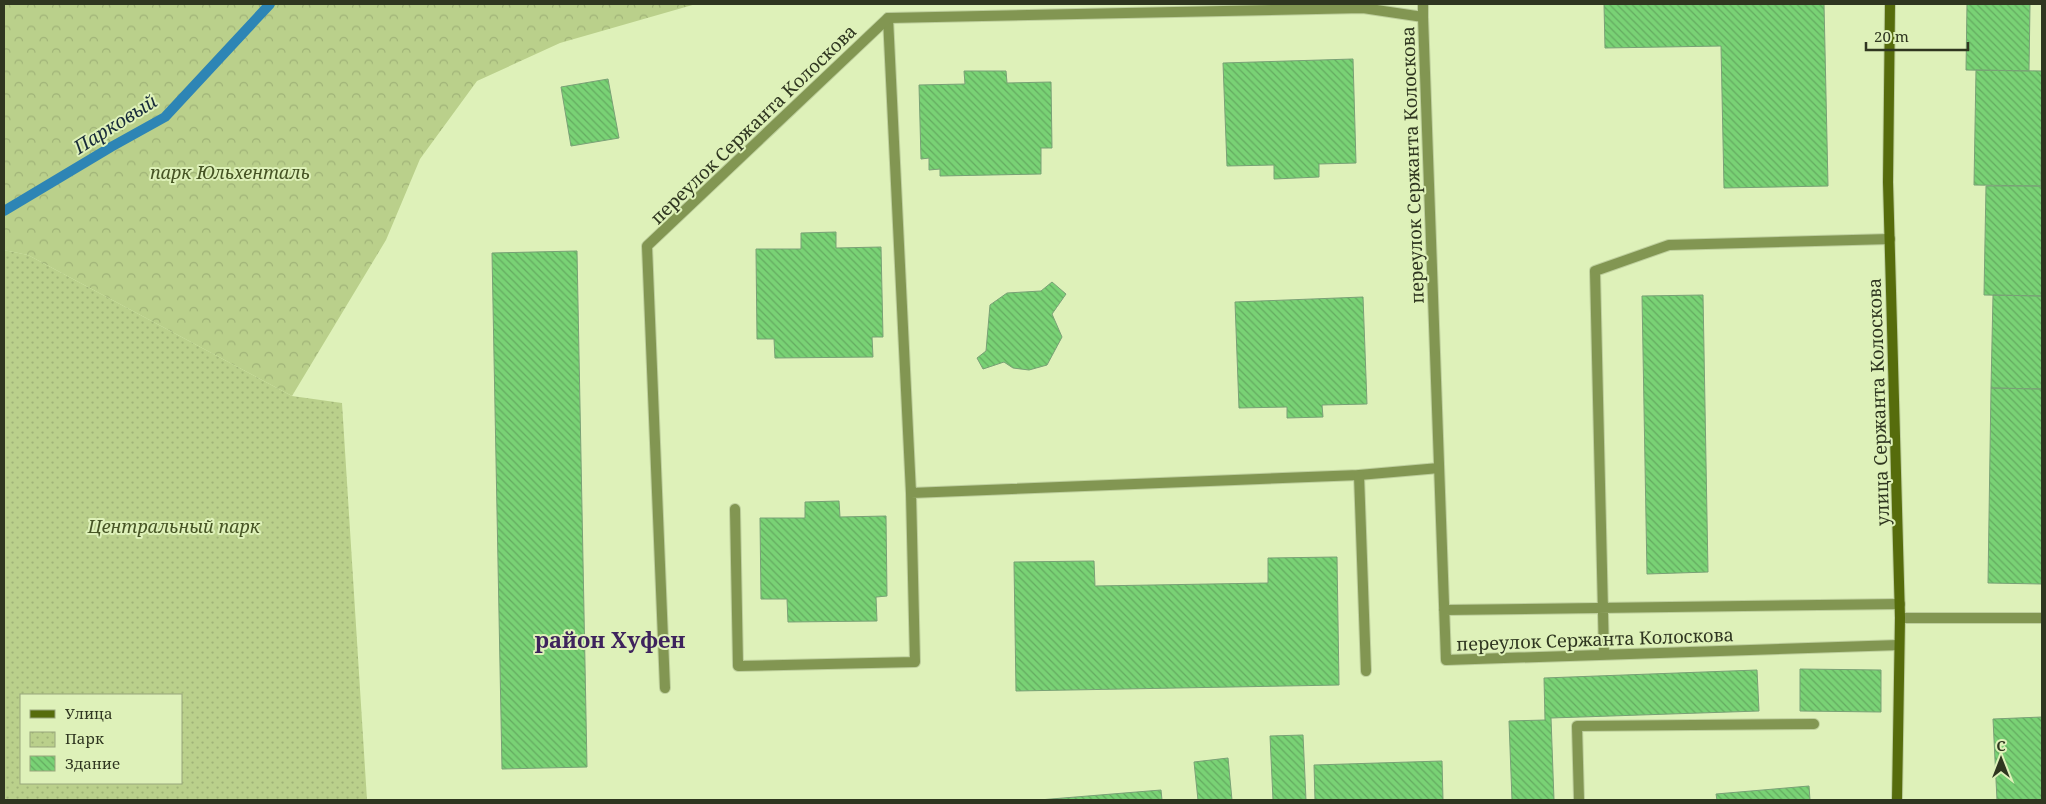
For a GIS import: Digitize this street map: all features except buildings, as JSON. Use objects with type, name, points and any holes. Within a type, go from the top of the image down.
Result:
[{"type":"main road","name":"улица Сержанта Колоскова","points":[[1890,4],[1890,239],[1900,604],[1897,800]]},
{"type":"street","points":[[1423,4],[1424,17]]},
{"type":"street","name":"переулок Сержанта Колоскова","points":[[665,688],[647,246],[888,18],[1363,8],[1424,17],[1446,660],[1899,645]]},
{"type":"street","points":[[735,509],[738,666],[915,662],[911,493],[888,18]]},
{"type":"street","points":[[1604,655],[1595,270],[1669,245],[1890,239]]},
{"type":"street","points":[[911,493],[1359,475],[1439,468]]},
{"type":"street","points":[[1359,475],[1366,671]]},
{"type":"street","points":[[1444,610],[1900,604]]},
{"type":"street","points":[[1900,618],[2042,618]]},
{"type":"street","points":[[1579,800],[1577,726],[1814,724]]},
{"type":"green space","name":"парк Юльхенталь","points":[[4,4],[696,4],[560,43],[477,81],[420,159],[386,240],[292,396],[28,255],[4,250]]},
{"type":"green space","name":"Центральный парк","points":[[4,250],[28,255],[292,396],[342,403],[367,800],[4,800]]},
{"type":"waterway","name":"Парковый","points":[[4,211],[165,117],[270,4]]},
{"type":"district","name":"район Хуфен","points":[[610,639]]}]
